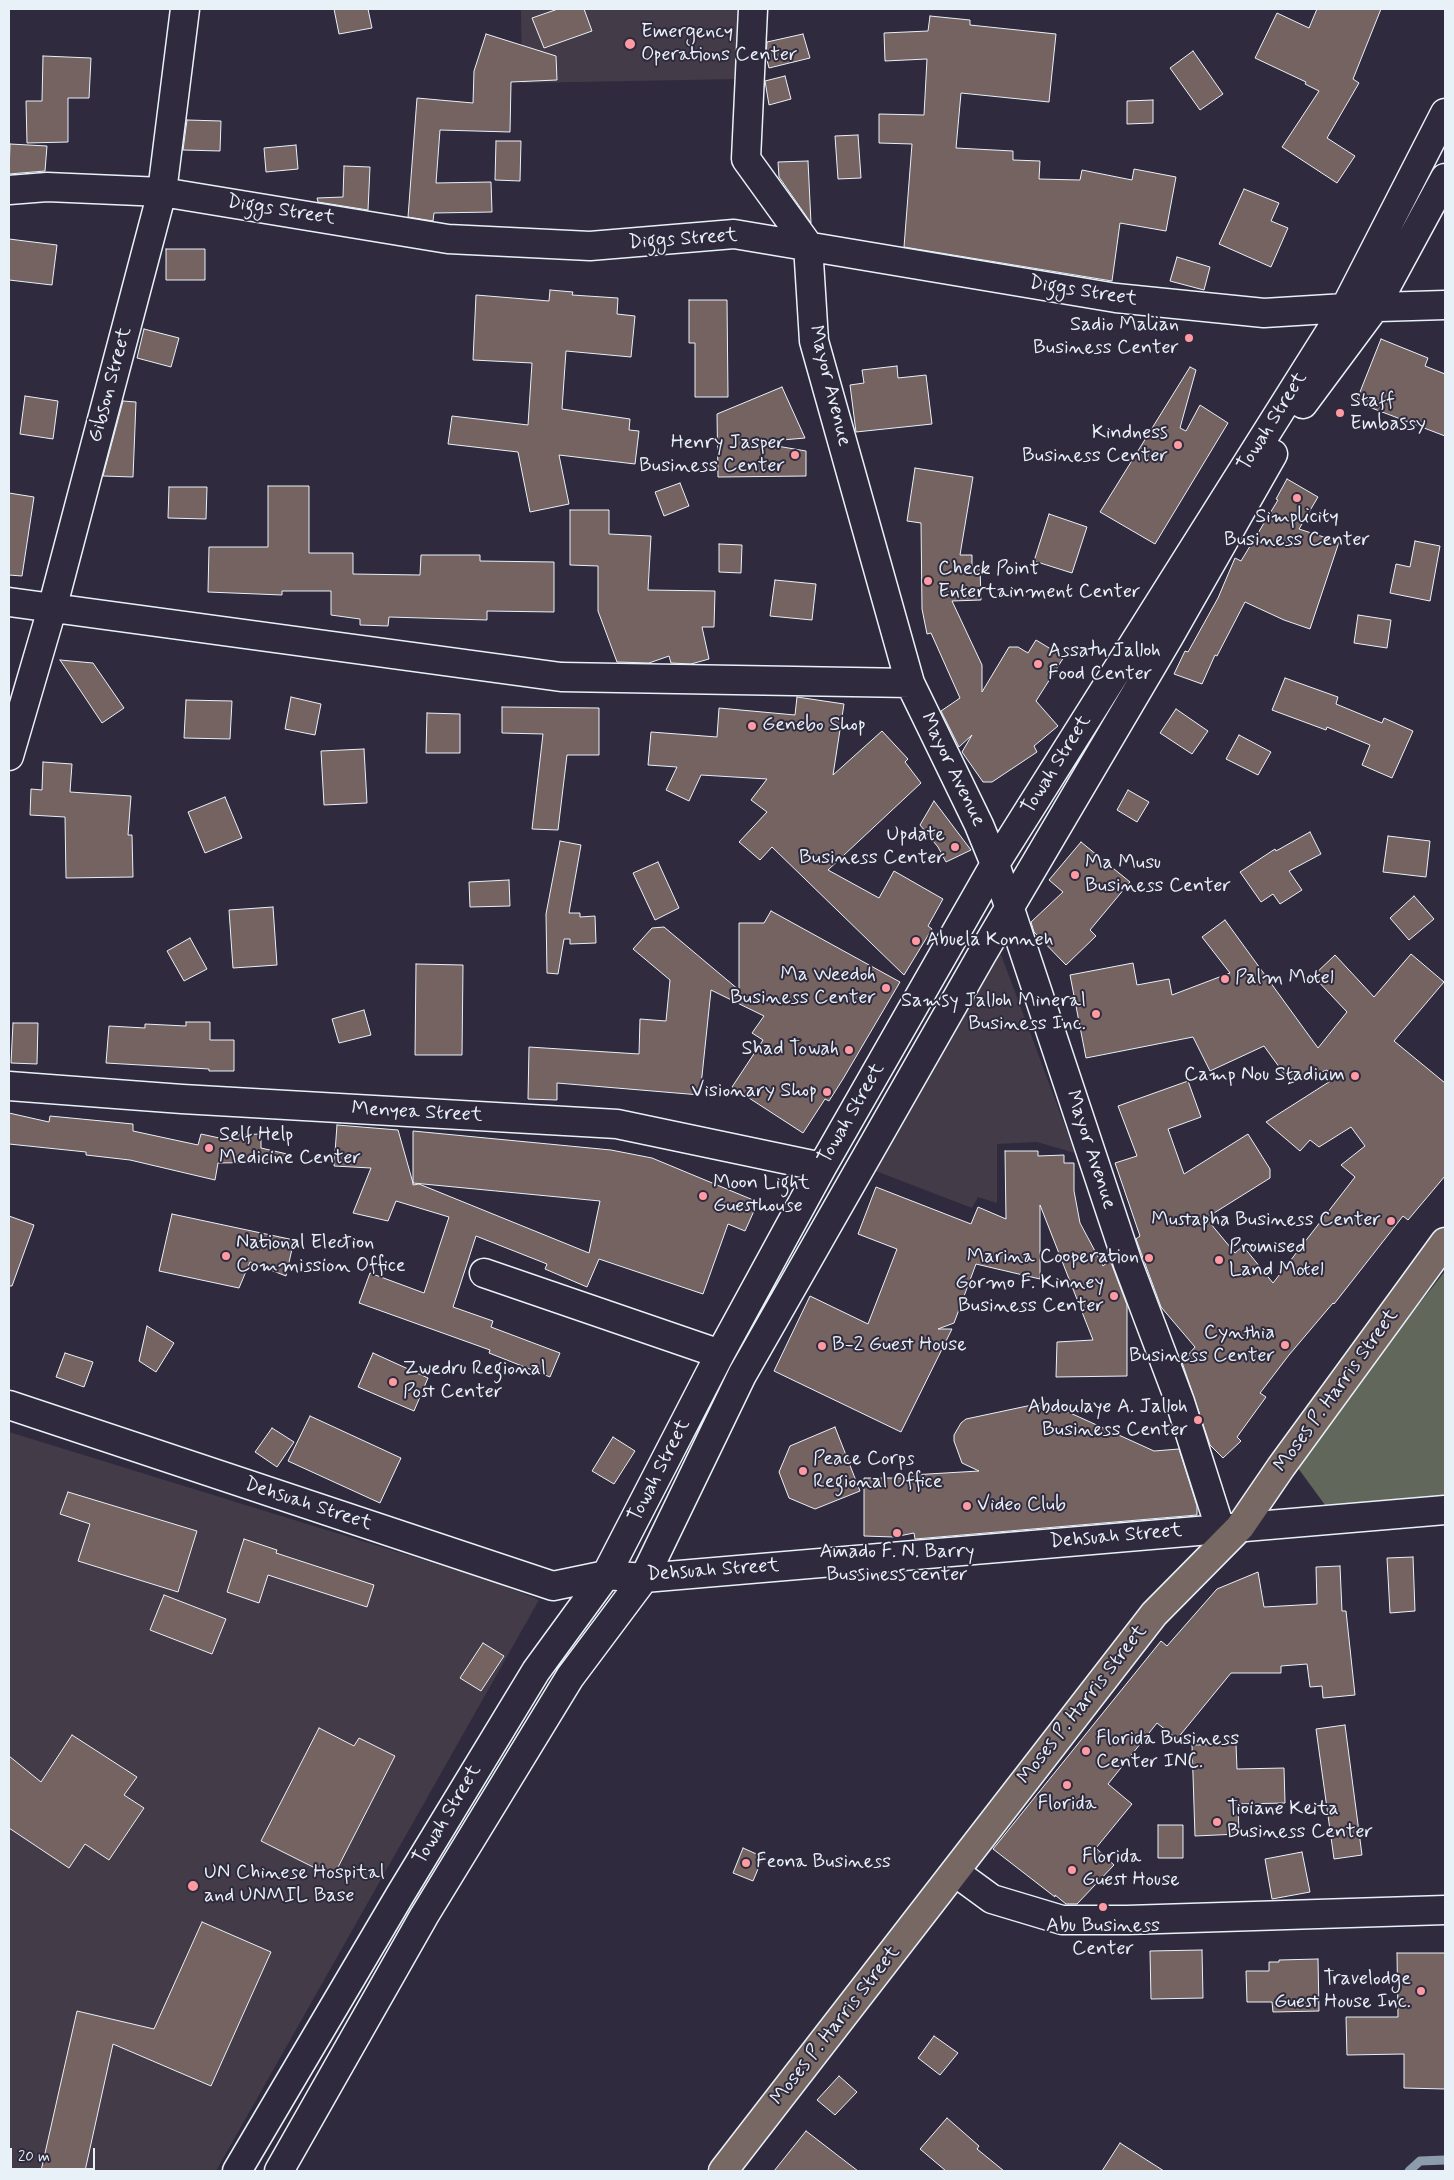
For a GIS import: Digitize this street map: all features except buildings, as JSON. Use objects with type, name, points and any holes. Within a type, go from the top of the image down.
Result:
[{"type":"highway","name":"Moses P. Harris Street","points":[[723,2171],[1154,1614],[1281,1467],[1445,1242]]},
{"type":"street","name":"Gibson Street","points":[[9,756],[52,609],[162,192],[185,9]]},
{"type":"street","points":[[753,9],[746,159],[808,245]]},
{"type":"street","name":"Towah Street","points":[[237,2171],[400,1895],[531,1680],[606,1575],[720,1354],[822,1167],[995,864],[1345,308],[1445,113]]},
{"type":"street","name":"Towah Street","points":[[279,2171],[424,1916],[570,1677],[644,1578],[742,1375],[1296,414],[1375,307],[1445,178]]},
{"type":"street","name":"Diggs Street","points":[[9,190],[47,187],[162,192],[448,239],[590,246],[734,234],[1116,298],[1264,313],[1445,305]]},
{"type":"street","name":"Mayor Avenue","points":[[808,245],[814,341],[910,683],[979,825],[995,864],[1128,1264],[1230,1527]]},
{"type":"street","points":[[9,602],[561,677],[910,683]]},
{"type":"street","name":"Menyea Street","points":[[9,1086],[182,1100],[618,1124],[822,1167]]},
{"type":"street","points":[[484,1273],[720,1354]]},
{"type":"street","name":"Dehsuah Street","points":[[9,1405],[553,1586],[606,1575],[644,1578],[1445,1510]]},
{"type":"street","points":[[955,1872],[992,1899],[1062,1920],[1127,1920],[1445,1910]]},
{"type":"shaded area","name":"Emergency Operations Center","points":[[521,9],[738,9],[739,79],[522,83]]},
{"type":"shaded area","points":[[999,949],[1075,1153],[1037,1142],[997,1144],[997,1203],[978,1197],[972,1208],[868,1168]]},
{"type":"shaded area","name":"UN Chinese Hospital and UNMIL Base","points":[[9,1432],[495,1582],[539,1600],[216,2171],[9,2171]]},
{"type":"green space","points":[[1445,1271],[1445,1496],[1340,1509],[1325,1505],[1298,1468],[1395,1335]]},
{"type":"waterway","points":[[1409,2171],[1420,2161],[1445,2160]]},
{"type":"place","name":"Emergency Operations Center","points":[[630,44]]},
{"type":"place","name":"Sadio Malian Business Center","points":[[1189,338]]},
{"type":"place","name":"Staff Embassy","points":[[1340,413]]},
{"type":"place","name":"Kindness Business Center","points":[[1178,445]]},
{"type":"place","name":"Henry Jasper Business Center","points":[[795,455]]},
{"type":"place","name":"Simplicity Business Center","points":[[1297,498]]},
{"type":"place","name":"Check Point Entertainment Center","points":[[928,581]]},
{"type":"place","name":"Assatu Jalloh Food Center","points":[[1038,664]]},
{"type":"place","name":"Genebo Shop","points":[[752,726]]},
{"type":"place","name":"Update Business Center","points":[[955,847]]},
{"type":"place","name":"Ma Musu Business Center","points":[[1075,875]]},
{"type":"place","name":"Abuela Konneh","points":[[916,941]]},
{"type":"place","name":"Palm Motel","points":[[1225,979]]},
{"type":"place","name":"Ma Weedoh Business Center","points":[[886,988]]},
{"type":"place","name":"Samsy Jalloh Mineral Business Inc.","points":[[1096,1014]]},
{"type":"place","name":"Shad Towah","points":[[849,1050]]},
{"type":"place","name":"Camp Nou Stadium","points":[[1355,1076]]},
{"type":"place","name":"Visionary Shop","points":[[827,1092]]},
{"type":"place","name":"Self Help Medicine Center","points":[[209,1148]]},
{"type":"place","name":"Moon Light Guesthouse","points":[[703,1196]]},
{"type":"place","name":"Mustapha Business Center","points":[[1391,1221]]},
{"type":"place","name":"National Election Commission Office","points":[[226,1256]]},
{"type":"place","name":"Marina Cooperation","points":[[1149,1258]]},
{"type":"place","name":"Promised Land Motel","points":[[1219,1260]]},
{"type":"place","name":"Gormo F. Kinney Business Center","points":[[1114,1296]]},
{"type":"place","name":"Cynthia Business Center","points":[[1285,1345]]},
{"type":"place","name":"B-2 Guest House","points":[[822,1346]]},
{"type":"place","name":"Zwedru Regional Post Center","points":[[393,1382]]},
{"type":"place","name":"Abdoulaye A. Jalloh Business Center","points":[[1198,1420]]},
{"type":"place","name":"Peace Corps Regional Office","points":[[803,1471]]},
{"type":"place","name":"Video Club","points":[[967,1506]]},
{"type":"place","name":"Amado F. N. Barry Bussiness center","points":[[897,1533]]},
{"type":"place","name":"Florida Business Center INC.","points":[[1086,1751]]},
{"type":"place","name":"Florida","points":[[1067,1785]]},
{"type":"place","name":"Tioiane Keita Business Center","points":[[1217,1822]]},
{"type":"place","name":"Feona Business","points":[[746,1863]]},
{"type":"place","name":"Florida Guest House","points":[[1072,1870]]},
{"type":"place","name":"UN Chinese Hospital and UNMIL Base","points":[[193,1886]]},
{"type":"place","name":"Abu Business Center","points":[[1103,1907]]},
{"type":"place","name":"Travelodge Guest House Inc.","points":[[1421,1991]]}]
